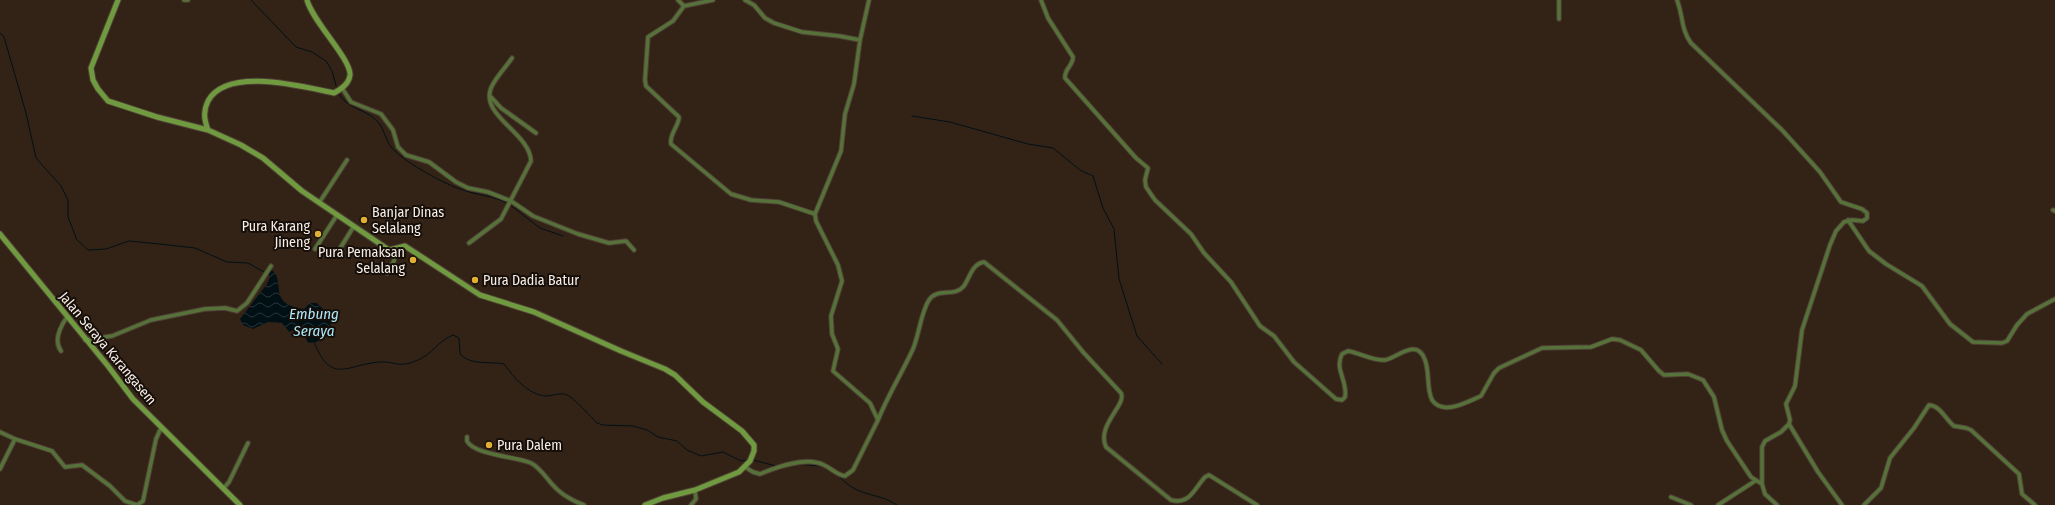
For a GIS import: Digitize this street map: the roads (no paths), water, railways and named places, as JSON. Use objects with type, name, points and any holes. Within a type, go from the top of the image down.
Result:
[{"type":"street","points":[[118,0],[92,65],[93,80],[104,97],[115,103],[157,117],[208,130],[256,153],[302,191],[389,250],[395,250],[403,246],[408,248],[477,294],[534,312],[675,374],[703,402],[742,430],[752,441],[754,451],[750,461],[739,472],[695,490],[663,498],[645,505]]},
{"type":"street","points":[[208,130],[204,120],[204,112],[212,95],[219,89],[233,83],[285,83],[334,93],[341,89],[349,79],[347,64],[310,11],[307,0]]},
{"type":"street","points":[[678,0],[684,6]]},
{"type":"street","points":[[713,0],[684,6],[673,20],[650,34],[647,43],[645,83],[648,88],[679,116],[679,121],[670,140],[671,144],[730,194],[751,200],[779,202],[815,214]]},
{"type":"street","points":[[746,0],[754,5],[765,18],[774,23],[802,32],[860,40]]},
{"type":"street","points":[[869,0],[860,40],[854,84],[845,114],[841,151],[815,214],[816,221],[838,265],[842,281],[831,316],[832,334],[838,349],[834,371],[870,403],[878,420]]},
{"type":"street","points":[[1041,0],[1048,18],[1073,57],[1073,61],[1065,73],[1065,78],[1148,168],[1145,180],[1146,187],[1155,200],[1191,234],[1204,253],[1231,282],[1260,326],[1274,336],[1294,362],[1336,399],[1342,400],[1345,397],[1345,386],[1338,366],[1342,354],[1348,351],[1384,360],[1408,350],[1414,350],[1425,360],[1432,400],[1440,407],[1449,408],[1481,396],[1494,373],[1499,368],[1542,348],[1591,347],[1612,339],[1620,340],[1641,350],[1664,375],[1688,374],[1703,380],[1714,397],[1722,430],[1727,441],[1755,481],[1762,484]]},
{"type":"street","points":[[1559,0],[1559,19]]},
{"type":"street","points":[[1677,0],[1682,13],[1684,34],[1691,43],[1791,139],[1820,172],[1841,202],[1867,212],[1867,216],[1863,221],[1848,220],[1836,231],[1830,245],[1803,326],[1795,386],[1786,404],[1789,424],[1818,472],[1842,505]]},
{"type":"street","points":[[468,243],[500,219],[511,201],[523,173],[531,161],[530,156],[518,135],[494,112],[489,94],[491,87],[512,58]]},
{"type":"street","points":[[341,89],[351,102],[381,114],[393,130],[398,147],[406,154],[429,162],[450,178],[468,188],[488,192],[511,201],[540,219],[597,240],[611,243],[626,241],[634,250]]},
{"type":"street","points":[[489,94],[500,107],[536,133]]},
{"type":"street","points":[[194,126],[199,125],[204,120]]},
{"type":"street","points":[[319,203],[347,160]]},
{"type":"street","points":[[315,249],[337,215]]},
{"type":"street","points":[[1848,220],[1869,250],[1886,264],[1922,286],[1950,324],[1973,342],[2002,343],[2007,341],[2017,325],[2027,314],[2055,299]]},
{"type":"street","points":[[339,250],[354,226]]},
{"type":"street","name":"Jalan Seraya Karangasem","points":[[0,234],[132,399],[240,505]]},
{"type":"street","points":[[387,273],[394,261],[395,250]]},
{"type":"street","points":[[745,467],[760,474],[802,462],[815,462],[823,464],[841,476],[845,476],[853,470],[878,420],[884,403],[913,348],[928,301],[934,295],[941,292],[956,293],[963,287],[974,268],[979,263],[984,262],[1057,320],[1083,352],[1121,393],[1121,400],[1105,430],[1104,441],[1106,447],[1171,500],[1180,502],[1185,501],[1209,474],[1257,505]]},
{"type":"street","points":[[86,340],[112,336],[151,320],[185,314],[205,308],[225,308],[237,312],[247,303],[271,266]]},
{"type":"street","points":[[61,351],[57,344],[57,337],[67,317]]},
{"type":"street","points":[[1864,505],[1881,488],[1890,458],[1914,428],[1929,405],[1934,406],[1941,411],[1954,426],[1971,430],[2013,469],[2020,478],[2022,494],[2035,505]]},
{"type":"street","points":[[1777,505],[1765,494],[1762,484],[1762,447],[1765,441],[1789,424]]},
{"type":"street","points":[[0,432],[14,439],[52,451],[65,467],[82,465],[129,503],[137,505],[143,503],[155,445],[161,428]]},
{"type":"street","points":[[467,437],[467,442],[470,445],[498,456],[523,461],[534,465],[563,495],[572,501],[584,505]]},
{"type":"street","points":[[0,469],[14,439]]},
{"type":"street","points":[[223,489],[229,482],[248,443]]},
{"type":"street","points":[[1718,505],[1755,481]]},
{"type":"street","points":[[692,505],[696,499],[695,490]]},
{"type":"street","points":[[1671,498],[1691,505]]},
{"type":"water","name":"Embung Seraya","points":[[270,269],[275,273],[281,297],[285,302],[292,306],[304,309],[310,303],[317,303],[327,313],[331,326],[317,342],[308,343],[305,336],[296,329],[289,332],[282,323],[268,322],[253,329],[243,325],[240,319],[267,284],[270,277],[267,273]]},
{"type":"waterway","points":[[251,0],[296,47],[312,52],[326,61],[332,71],[337,89]]},
{"type":"waterway","points":[[0,33],[4,37],[26,113],[36,158],[61,186],[68,200],[68,217],[77,240],[88,250],[106,249],[129,241],[195,248],[227,262],[248,263],[264,272]]},
{"type":"waterway","points":[[338,92],[351,106],[373,117],[378,122],[392,148],[409,162],[447,184],[468,192],[507,203]]},
{"type":"waterway","points":[[912,116],[950,122],[1028,144],[1053,148],[1080,170],[1093,176],[1103,208],[1114,229],[1119,279],[1137,336],[1162,364]]},
{"type":"waterway","points":[[510,205],[540,228],[563,236]]},
{"type":"waterway","points":[[314,342],[320,355],[327,364],[333,368],[340,369],[379,362],[401,364],[411,363],[423,358],[443,341],[453,335],[459,338],[460,354],[465,358],[476,362],[504,364],[527,389],[539,395],[567,395],[578,403],[597,423],[603,425],[633,426],[647,430],[658,437],[677,441],[687,450],[701,456],[723,452],[741,461],[748,460]]},
{"type":"waterway","points":[[753,460],[776,466]]},
{"type":"waterway","points":[[796,464],[820,466]]},
{"type":"waterway","points":[[839,476],[853,488],[897,505]]},
{"type":"place","name":"Banjar Dinas Selalang","points":[[364,220]]},
{"type":"place","name":"Pura Karang Jineng","points":[[318,234]]},
{"type":"place","name":"Pura Pemaksan Selalang","points":[[413,260]]},
{"type":"place","name":"Pura Dadia Batur","points":[[475,280]]},
{"type":"place","name":"Pura Dalem","points":[[489,445]]}]
